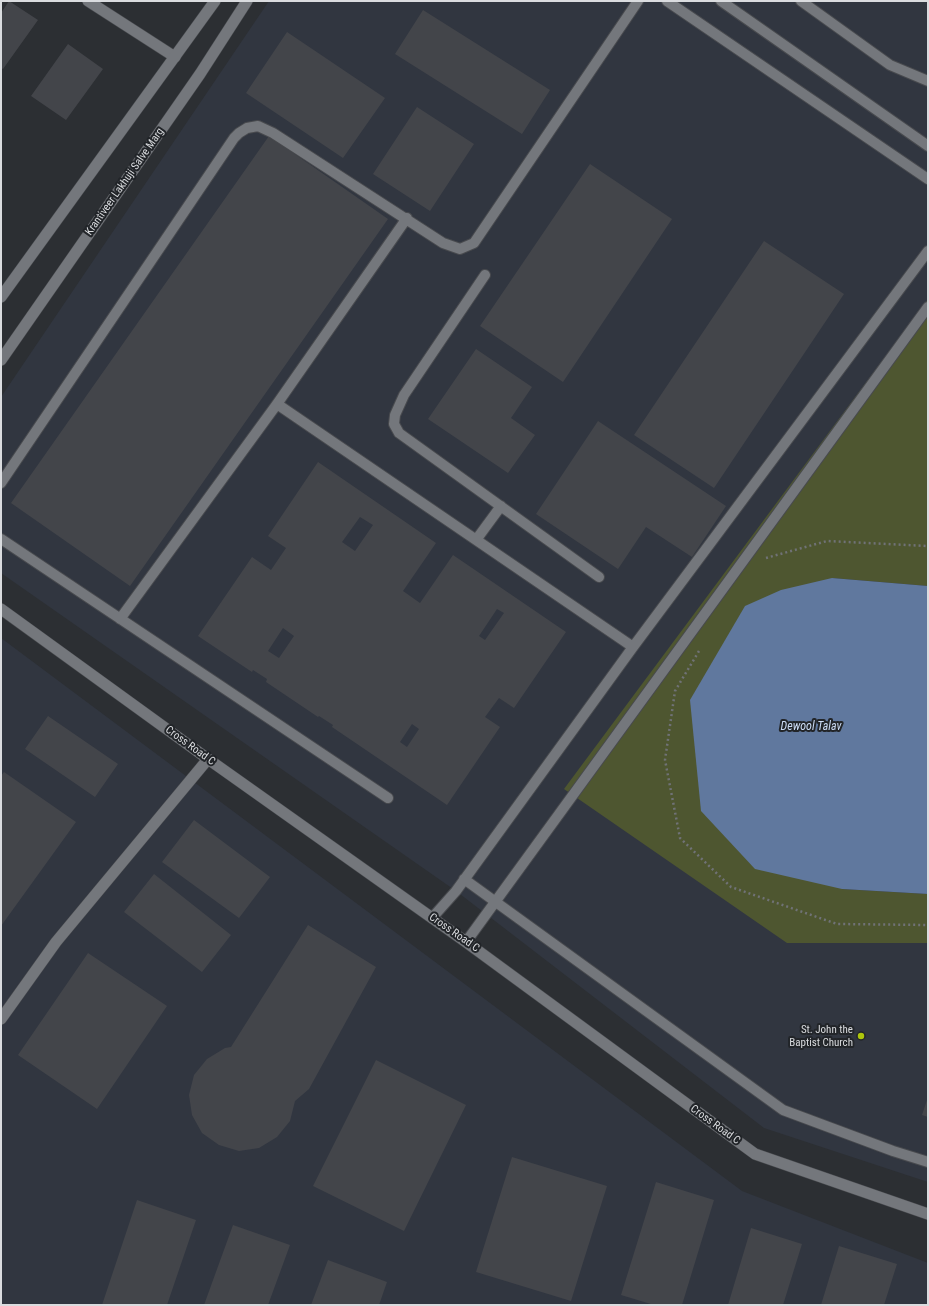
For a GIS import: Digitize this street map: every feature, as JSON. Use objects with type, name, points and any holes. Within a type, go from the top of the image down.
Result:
[{"type":"main road","points":[[88,1],[175,57]]},
{"type":"main road","points":[[1,297],[215,1]]},
{"type":"main road","name":"Krantiveer Lakhuji Salve Marg","points":[[1,360],[200,74],[247,1]]},
{"type":"main road","name":"Cross Road C","points":[[1,609],[208,759],[466,942],[754,1154],[928,1214]]},
{"type":"main road","points":[[1,1019],[56,942],[208,759]]},
{"type":"lane","points":[[1,483],[234,138],[239,133],[247,128],[258,126],[273,133],[407,218],[443,243],[460,249],[474,243],[638,1]]},
{"type":"lane","points":[[667,1],[928,180]]},
{"type":"lane","points":[[721,1],[928,146]]},
{"type":"lane","points":[[801,1],[890,65],[928,81]]},
{"type":"lane","points":[[120,619],[277,404],[407,218]]},
{"type":"lane","points":[[432,918],[464,879],[633,647],[928,251]]},
{"type":"lane","points":[[485,275],[404,395],[395,415],[394,424],[399,433],[599,577]]},
{"type":"lane","points":[[466,942],[928,307]]},
{"type":"lane","points":[[277,404],[633,647]]},
{"type":"lane","points":[[476,540],[501,506]]},
{"type":"lane","points":[[1,539],[388,798]]},
{"type":"lane","points":[[464,879],[783,1110],[893,1151],[928,1162]]},
{"type":"path","points":[[760,559],[828,541],[928,546]]},
{"type":"path","points":[[703,646],[675,691],[665,760],[680,838],[731,887],[837,924],[928,925]]},
{"type":"shaded area","points":[[269,1],[928,1],[928,1182],[764,1128],[456,891],[1,573],[1,397]]},
{"type":"shaded area","points":[[1,638],[742,1191],[928,1263],[927,1305],[1,1305]]},
{"type":"green space","points":[[928,299],[928,586],[832,578],[842,889],[928,894],[928,943],[787,943],[564,789]]},
{"type":"water","name":"Dewool Talav","points":[[832,578],[928,586],[928,894],[842,889],[755,869],[701,811],[690,700],[745,606],[781,590]]},
{"type":"building","points":[[9,1],[38,20],[3,69],[1,68],[1,13]]},
{"type":"building","points":[[423,10],[550,90],[522,134],[395,54]]},
{"type":"building","points":[[287,32],[385,98],[343,158],[246,93]]},
{"type":"building","points":[[68,44],[103,69],[66,120],[31,96]]},
{"type":"building","points":[[417,107],[474,144],[430,211],[373,174]]},
{"type":"building","points":[[269,136],[388,219],[130,586],[11,503]]},
{"type":"building","points":[[590,164],[672,219],[563,382],[480,326]]},
{"type":"building","points":[[764,241],[844,294],[714,488],[634,435]]},
{"type":"building","points":[[476,349],[532,387],[511,418],[535,435],[508,473],[428,419]]},
{"type":"building","points":[[598,421],[726,506],[692,557],[646,527],[618,569],[536,514]]},
{"type":"building","points":[[318,462],[436,543],[403,591],[420,603],[453,555],[566,632],[514,708],[499,698],[485,717],[500,727],[447,805],[332,727],[333,725],[319,716],[318,717],[266,682],[267,679],[253,670],[252,672],[198,636],[252,557],[271,570],[286,548],[268,536]],"holes":[[[360,517],[373,525],[355,551],[342,542]],[[497,609],[504,613],[485,640],[479,636]],[[283,628],[294,636],[279,658],[268,651]],[[412,724],[419,729],[407,747],[400,742]]]},
{"type":"building","points":[[48,716],[118,764],[95,797],[25,749]]},
{"type":"building","points":[[4,772],[76,822],[1,926],[1,776]]},
{"type":"building","points":[[194,820],[270,877],[239,918],[162,862]]},
{"type":"building","points":[[154,874],[231,935],[202,972],[124,912]]},
{"type":"building","points":[[308,925],[376,967],[309,1089],[295,1101],[290,1121],[277,1137],[259,1148],[239,1151],[219,1145],[202,1133],[192,1115],[189,1095],[194,1075],[207,1059],[225,1048],[231,1047]]},
{"type":"building","points":[[88,953],[167,1006],[97,1109],[18,1055]]},
{"type":"building","points":[[376,1060],[466,1105],[404,1231],[313,1186]]},
{"type":"building","points":[[928,1097],[928,1117],[922,1115]]},
{"type":"building","points":[[512,1157],[607,1186],[571,1301],[476,1272]]},
{"type":"building","points":[[656,1182],[714,1200],[682,1305],[654,1305],[621,1295]]},
{"type":"building","points":[[137,1200],[196,1220],[167,1305],[102,1305]]},
{"type":"building","points":[[233,1225],[290,1245],[268,1305],[204,1305]]},
{"type":"building","points":[[751,1228],[802,1244],[783,1305],[728,1305]]},
{"type":"building","points":[[839,1246],[897,1264],[884,1305],[821,1305]]},
{"type":"building","points":[[328,1260],[387,1282],[379,1305],[311,1305]]},
{"type":"place","name":"St. John the Baptist Church","points":[[861,1036]]}]
